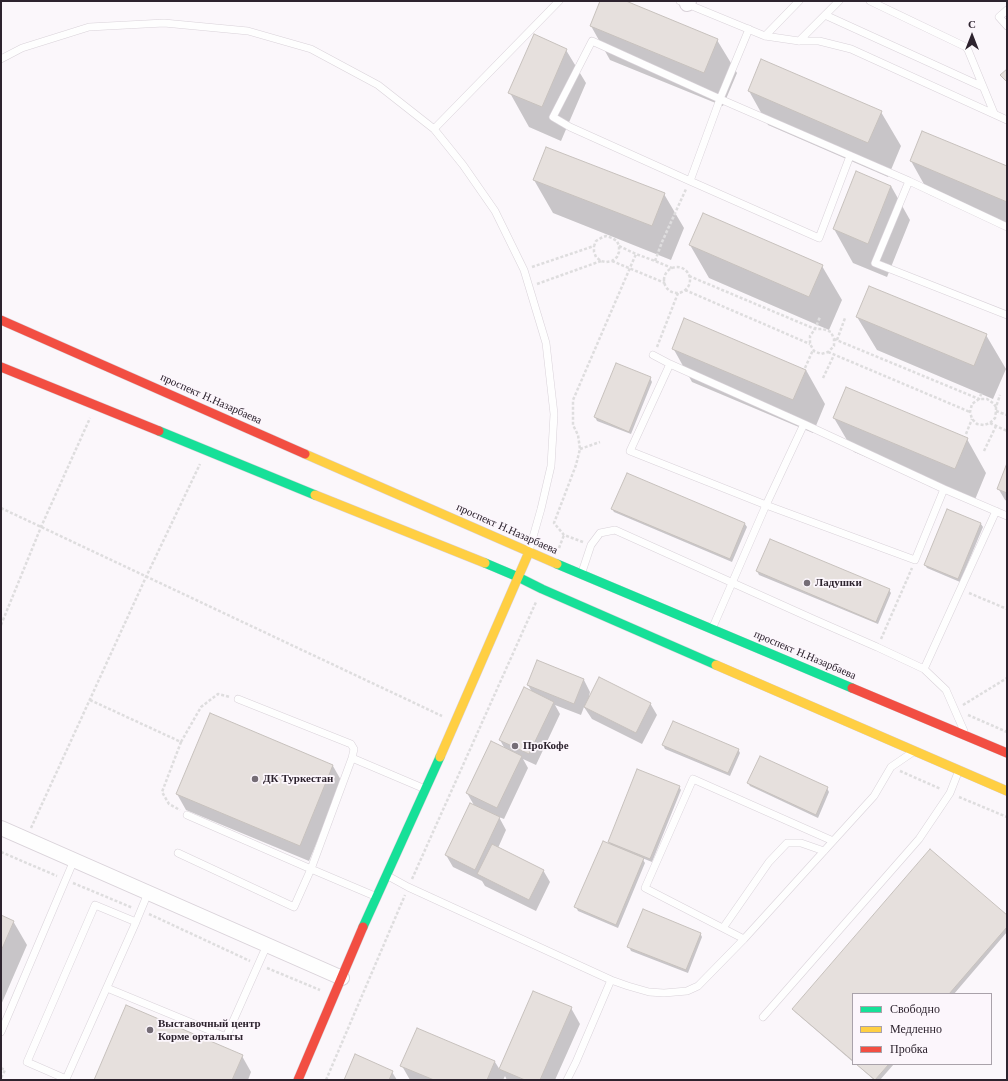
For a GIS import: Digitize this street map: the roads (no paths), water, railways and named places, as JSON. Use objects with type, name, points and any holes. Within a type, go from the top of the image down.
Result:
[{"type":"main road","name":"проспект Н.Назарбаева","points":[[1,320],[529,552],[1007,753]]},
{"type":"main road","points":[[1,367],[518,577],[542,589],[1007,791]]},
{"type":"main road","points":[[298,1080],[360,933],[378,897],[386,876],[426,789],[529,552]]},
{"type":"street","points":[[1,828],[342,978]]},
{"type":"lane","points":[[434,129],[559,1]]},
{"type":"lane","points":[[765,36],[799,1]]},
{"type":"lane","points":[[799,41],[840,1]]},
{"type":"lane","points":[[870,1],[966,47],[994,113]]},
{"type":"lane","points":[[685,2],[765,36],[799,41],[818,41],[851,49],[1007,120]]},
{"type":"lane","points":[[1007,10],[999,17],[1007,26]]},
{"type":"lane","points":[[825,15],[983,87]]},
{"type":"lane","points":[[1,59],[22,48],[89,27],[164,22],[248,31],[311,49],[378,85],[434,129],[463,165],[495,211],[524,270],[546,343],[554,414],[551,466],[529,552]]},
{"type":"lane","points":[[690,181],[720,99],[749,29]]},
{"type":"lane","points":[[850,156],[819,238],[570,127],[553,117],[592,41],[720,99],[909,181],[1007,227]]},
{"type":"lane","points":[[909,181],[875,263],[1007,315]]},
{"type":"lane","points":[[653,355],[944,489],[1007,516]]},
{"type":"lane","points":[[670,364],[630,451],[766,505],[915,560],[944,489]]},
{"type":"lane","points":[[712,629],[766,505],[804,424]]},
{"type":"lane","points":[[924,669],[996,511]]},
{"type":"lane","points":[[581,574],[591,545],[600,533],[615,530],[924,669],[946,690],[966,735]]},
{"type":"lane","points":[[178,853],[294,907],[311,869],[354,749],[351,744],[238,699]]},
{"type":"lane","points":[[386,876],[611,980],[649,992],[664,993],[687,991],[698,986],[744,939],[874,796],[890,767],[915,751]]},
{"type":"lane","points":[[352,758],[426,789]]},
{"type":"lane","points":[[763,1017],[919,840],[950,793],[959,770]]},
{"type":"lane","points":[[744,939],[645,888],[693,779],[833,841]]},
{"type":"lane","points":[[187,815],[378,897]]},
{"type":"lane","points":[[723,928],[769,862],[787,842],[802,843],[824,851]]},
{"type":"lane","points":[[1,1032],[74,860]]},
{"type":"lane","points":[[136,922],[95,905],[27,1062],[66,1079],[141,911],[148,893]]},
{"type":"lane","points":[[107,988],[226,1037],[267,945]]},
{"type":"lane","points":[[567,1080],[611,980]]},
{"type":"place","name":"Ладушки","points":[[807,583]]},
{"type":"place","name":"ПроКофе","points":[[515,746]]},
{"type":"place","name":"ДК Туркестан","points":[[255,779]]},
{"type":"place","name":"Выставочный центр Корме орталыгы","points":[[150,1030]]}]
